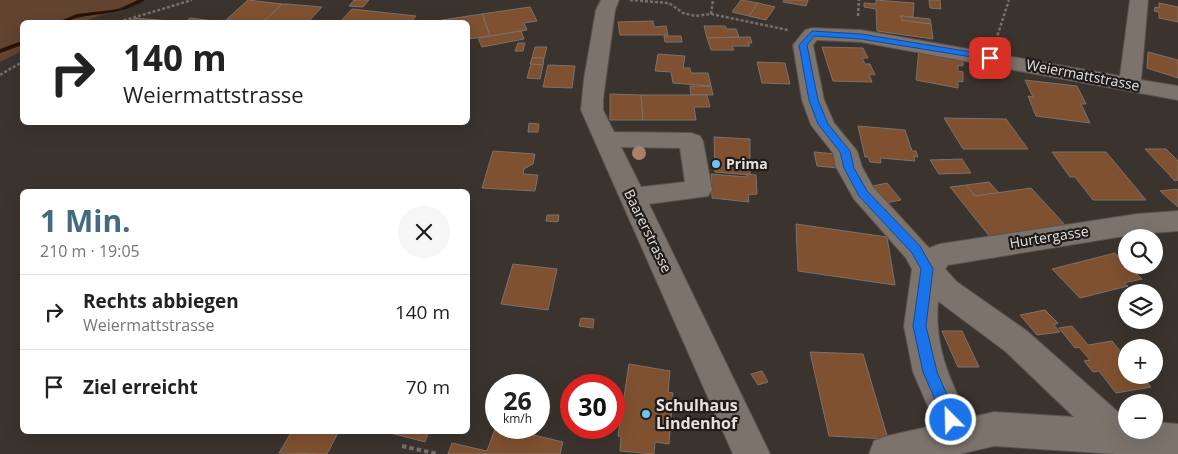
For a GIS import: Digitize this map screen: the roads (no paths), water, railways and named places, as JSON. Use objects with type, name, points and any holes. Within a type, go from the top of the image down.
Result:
[{"type":"street","name":"Baarerstrasse","points":[[610,0],[606,6],[604,29],[592,83],[592,110],[752,454]]},
{"type":"street","points":[[1130,84],[1139,0]]},
{"type":"street","name":"Weiermattstrasse","points":[[927,269],[916,250],[863,193],[849,168],[845,151],[823,124],[813,100],[803,45],[812,34],[861,36],[1178,93]]},
{"type":"street","points":[[605,139],[691,141],[699,190],[631,197]]},
{"type":"street","name":"Hurtergasse","points":[[927,269],[940,256],[948,254],[1137,224],[1178,221]]},
{"type":"street","points":[[927,269],[920,326],[930,372],[958,436]]},
{"type":"street","points":[[927,269],[946,290],[1016,341],[1139,442]]},
{"type":"street","points":[[887,454],[994,429],[1139,442],[1178,441]]},
{"type":"waterway","points":[[66,20],[77,16],[121,10],[142,0]]},
{"type":"waterway","points":[[0,51],[20,44]]},
{"type":"place","name":"Prima","points":[[716,164]]},
{"type":"place","name":"Schulhaus Lindenhof","points":[[646,414]]}]
